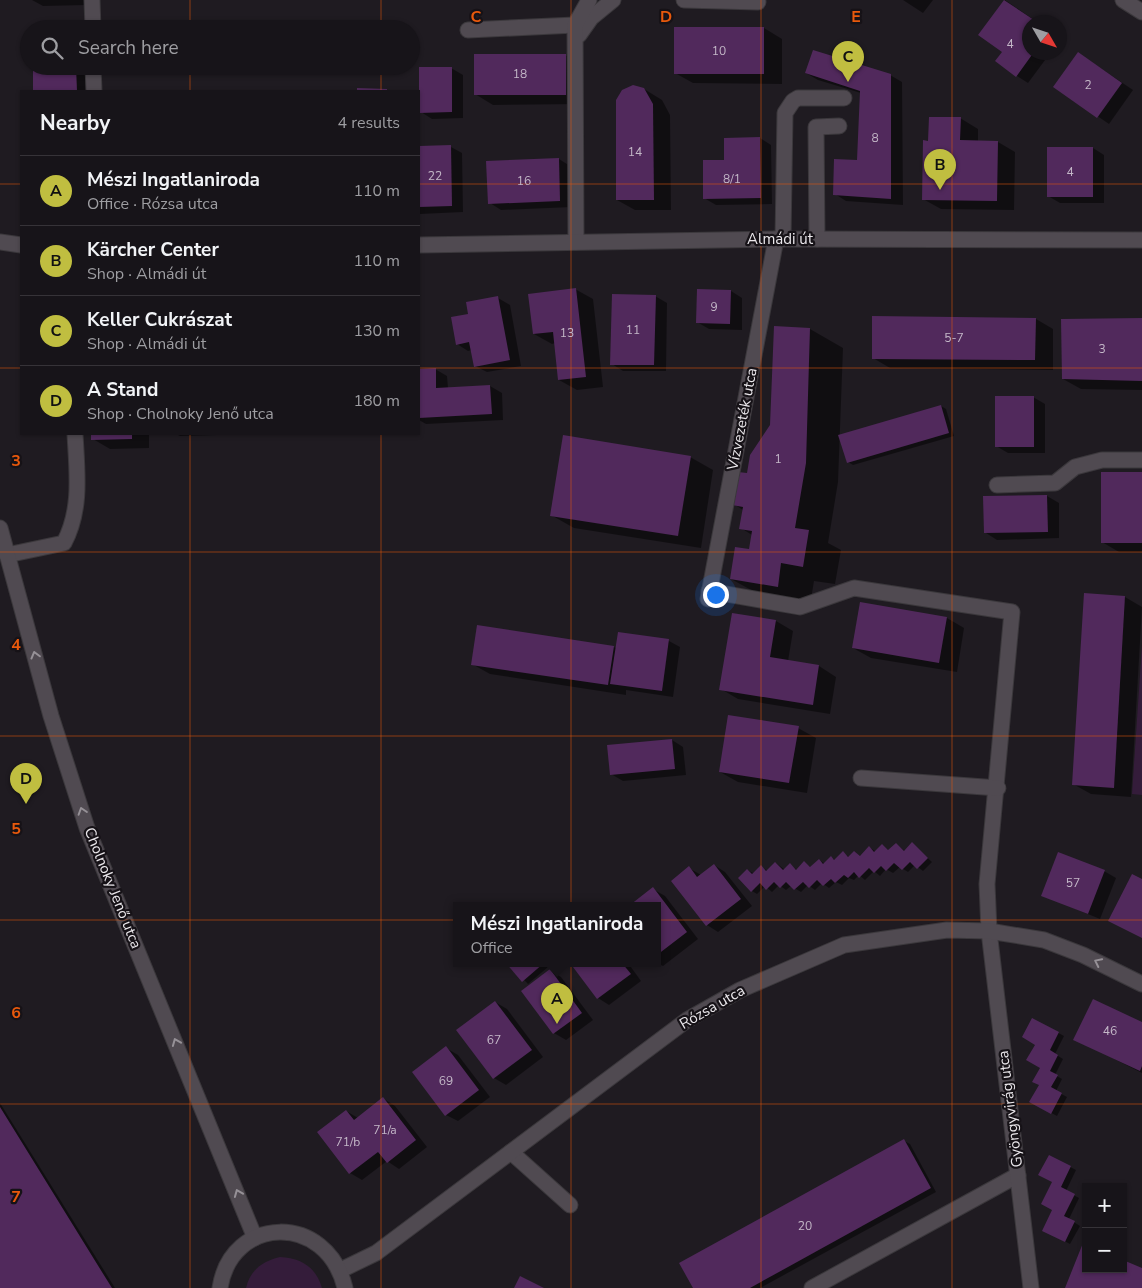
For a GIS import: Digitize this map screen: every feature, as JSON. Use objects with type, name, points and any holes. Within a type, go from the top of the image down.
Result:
[{"type":"street","points":[[92,0],[93,20]]},
{"type":"street","points":[[576,242],[576,33],[589,0]]},
{"type":"street","points":[[468,30],[576,33],[612,0]]},
{"type":"street","points":[[684,0],[758,2]]},
{"type":"street","points":[[1123,0],[1142,12]]},
{"type":"street","points":[[94,75],[94,90]]},
{"type":"street","name":"Vízvezeték utca","points":[[709,595],[780,239],[785,113],[789,106],[798,98],[844,98]]},
{"type":"street","points":[[817,239],[816,127],[839,126]]},
{"type":"street","name":"Almádi út","points":[[420,245],[780,239],[1142,240]]},
{"type":"street","points":[[0,242],[20,245]]},
{"type":"street","points":[[7,555],[64,543],[72,527],[78,500],[75,435]]},
{"type":"street","points":[[997,485],[1055,483],[1075,467],[1102,460],[1142,460]]},
{"type":"street","name":"Cholnoky Jenő utca","points":[[0,528],[51,716],[87,828],[255,1238]]},
{"type":"street","name":"Gyöngyvirág utca","points":[[709,595],[800,607],[854,588],[1012,612],[998,788],[987,884],[989,931],[1031,1288]]},
{"type":"street","points":[[861,778],[998,788]]},
{"type":"street","name":"Rózsa utca","points":[[340,1270],[376,1254],[687,1020],[740,990],[796,964],[844,945],[947,930],[989,931],[1044,940],[1083,955],[1142,984]]},
{"type":"street","points":[[511,1152],[570,1205]]},
{"type":"street","points":[[812,1288],[1018,1175]]},
{"type":"street","points":[[220,1288],[228,1262],[240,1248],[255,1238],[274,1232],[295,1233],[314,1240],[330,1253],[340,1270],[345,1288]]},
{"type":"shaded area","points":[[1142,645],[1142,795],[1132,794]]},
{"type":"shaded area","points":[[280,1257],[295,1259],[307,1265],[316,1274],[322,1288],[246,1288],[251,1276],[258,1267]]},
{"type":"building","points":[[1004,0],[1026,15],[1022,15],[1022,60],[1028,60],[1016,77],[995,61],[1002,52],[978,35]]},
{"type":"building","points":[[674,27],[764,27],[764,74],[674,74]]},
{"type":"building","points":[[813,50],[891,74],[891,199],[833,195],[834,159],[857,160],[860,91],[805,73]]},
{"type":"building","points":[[1078,52],[1122,83],[1097,118],[1053,87]]},
{"type":"building","points":[[474,54],[566,54],[566,95],[474,95]]},
{"type":"building","points":[[420,67],[452,67],[452,112],[420,113]]},
{"type":"building","points":[[33,75],[76,75],[77,90],[33,90]]},
{"type":"building","points":[[633,85],[644,88],[653,104],[654,200],[616,200],[616,100],[622,90]]},
{"type":"building","points":[[357,88],[387,89],[387,90],[357,90]]},
{"type":"building","points":[[929,117],[961,117],[960,140],[998,141],[997,201],[922,200],[923,140],[928,141]]},
{"type":"building","points":[[760,137],[761,198],[703,199],[703,160],[724,160],[724,138]]},
{"type":"building","points":[[451,145],[452,206],[420,207],[420,146]]},
{"type":"building","points":[[1047,147],[1093,147],[1093,197],[1047,197]]},
{"type":"building","points":[[559,158],[560,201],[488,204],[486,161]]},
{"type":"building","points":[[576,288],[586,377],[558,380],[553,332],[533,334],[528,294]]},
{"type":"building","points":[[697,289],[731,290],[730,324],[696,323]]},
{"type":"building","points":[[612,294],[656,295],[654,365],[610,365]]},
{"type":"building","points":[[498,296],[510,360],[474,367],[469,342],[456,345],[451,317],[468,314],[466,302]]},
{"type":"building","points":[[872,316],[1036,318],[1035,360],[872,359]]},
{"type":"building","points":[[1142,318],[1142,381],[1062,379],[1061,319]]},
{"type":"building","points":[[774,326],[810,328],[806,463],[795,528],[809,530],[803,567],[781,563],[778,587],[730,579],[735,547],[749,549],[752,531],[739,529],[743,507],[732,505],[738,472],[747,473],[750,455],[770,425]]},
{"type":"building","points":[[436,368],[436,388],[490,385],[492,414],[420,418],[420,369]]},
{"type":"building","points":[[995,396],[1034,396],[1034,447],[995,447]]},
{"type":"building","points":[[941,405],[949,433],[847,463],[838,435]]},
{"type":"building","points":[[91,435],[132,435],[132,439],[91,440]]},
{"type":"building","points":[[563,435],[691,456],[678,536],[550,516]]},
{"type":"building","points":[[1101,472],[1142,472],[1142,543],[1101,543]]},
{"type":"building","points":[[1047,495],[1048,532],[984,533],[983,496]]},
{"type":"building","points":[[1084,593],[1125,596],[1114,788],[1072,785]]},
{"type":"building","points":[[860,602],[947,617],[939,663],[852,648]]},
{"type":"building","points":[[732,613],[776,620],[770,657],[819,665],[813,705],[719,690]]},
{"type":"building","points":[[477,625],[614,646],[608,685],[471,665]]},
{"type":"building","points":[[618,632],[669,639],[662,691],[610,684]]},
{"type":"building","points":[[728,715],[799,726],[789,783],[719,772]]},
{"type":"building","points":[[672,739],[675,769],[610,775],[607,745]]},
{"type":"building","points":[[912,842],[928,858],[917,869],[910,862],[902,870],[894,863],[886,871],[881,866],[874,873],[869,868],[859,878],[854,872],[848,878],[844,875],[835,883],[831,879],[823,886],[817,880],[809,888],[803,882],[794,890],[786,882],[780,888],[774,882],[766,890],[760,883],[751,892],[738,878],[747,869],[752,874],[761,865],[766,871],[775,862],[783,870],[790,863],[796,870],[804,861],[810,867],[819,859],[823,864],[831,856],[834,860],[843,851],[848,857],[854,851],[860,856],[869,846],[874,852],[882,844],[888,850],[896,843],[904,851]]},
{"type":"building","points":[[1058,852],[1105,870],[1088,914],[1041,896]]},
{"type":"building","points":[[714,864],[741,899],[706,926],[671,881],[689,866],[697,877]]},
{"type":"building","points":[[1132,874],[1142,879],[1142,938],[1108,921]]},
{"type":"building","points":[[653,887],[687,932],[661,952],[661,902],[634,902]]},
{"type":"building","points":[[509,967],[539,967],[522,982]]},
{"type":"building","points":[[573,967],[625,967],[631,974],[597,999]]},
{"type":"building","points":[[550,969],[582,1013],[553,1034],[521,991]]},
{"type":"building","points":[[1093,999],[1142,1022],[1142,1066],[1140,1071],[1073,1040]]},
{"type":"building","points":[[495,1001],[532,1050],[493,1079],[456,1030]]},
{"type":"building","points":[[1032,1018],[1059,1032],[1050,1050],[1058,1055],[1050,1071],[1058,1075],[1051,1087],[1062,1093],[1051,1114],[1029,1102],[1039,1085],[1032,1082],[1040,1068],[1026,1060],[1035,1045],[1022,1037]]},
{"type":"building","points":[[446,1046],[479,1090],[445,1116],[412,1072]]},
{"type":"building","points":[[383,1097],[416,1140],[387,1163],[378,1152],[349,1174],[317,1132],[346,1110],[354,1120]]},
{"type":"building","points":[[0,1107],[102,1272],[112,1288],[0,1288]]},
{"type":"building","points":[[904,1139],[931,1188],[750,1288],[693,1288],[679,1263]]},
{"type":"building","points":[[1049,1155],[1071,1166],[1061,1187],[1075,1194],[1064,1216],[1075,1221],[1065,1242],[1042,1231],[1052,1210],[1041,1204],[1052,1182],[1038,1175]]},
{"type":"building","points":[[1082,1246],[1082,1273],[1127,1273],[1127,1262],[1142,1268],[1142,1288],[1065,1288]]},
{"type":"building","points":[[520,1276],[544,1288],[514,1288]]},
{"type":"place","name":"Keller Cukrászat","points":[[848,82]]},
{"type":"place","name":"Kärcher Center","points":[[940,190]]},
{"type":"place","name":"A Stand","points":[[26,804]]},
{"type":"place","name":"Mészi Ingatlaniroda","points":[[557,1024]]}]
